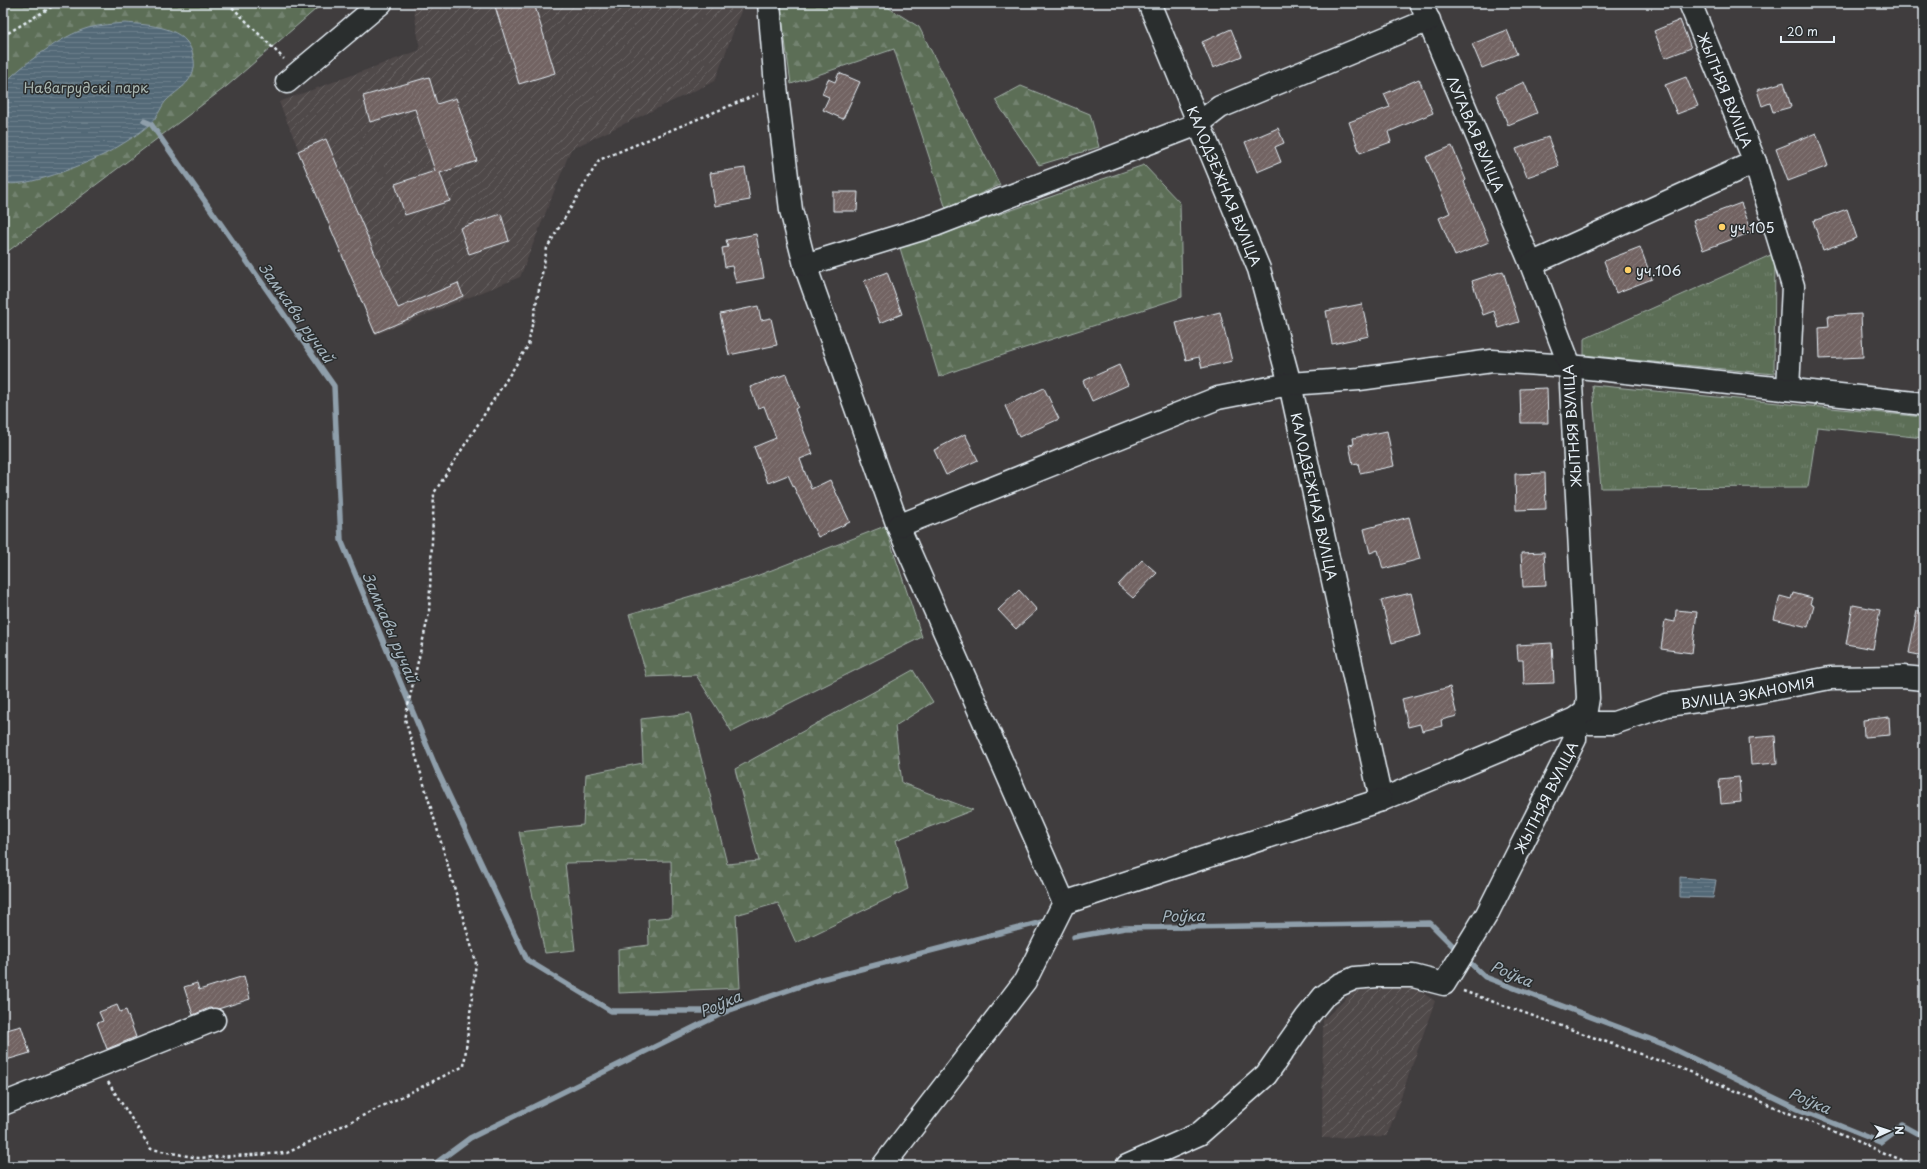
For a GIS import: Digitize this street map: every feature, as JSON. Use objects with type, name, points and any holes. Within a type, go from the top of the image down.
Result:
[{"type":"street","points":[[293,77],[381,3]]},
{"type":"street","points":[[769,3],[776,86],[791,210],[805,265],[898,526],[1064,903]]},
{"type":"street","name":"КАЛОДЗЕЖНАЯ ВУЛІЦА","points":[[1149,3],[1259,269],[1290,384],[1381,800]]},
{"type":"street","name":"ЖЫТНЯЯ ВУЛІЦА","points":[[1444,984],[1487,914],[1575,740],[1575,719],[1586,710],[1588,698],[1570,366],[1531,264],[1754,162],[1690,3]]},
{"type":"street","points":[[805,265],[935,225],[1198,124],[1220,107],[1425,12]]},
{"type":"street","name":"ЛУГАВАЯ ВУЛІЦА","points":[[1425,12],[1531,264]]},
{"type":"street","points":[[1754,162],[1793,286],[1788,389]]},
{"type":"street","points":[[898,526],[1218,398],[1290,384],[1359,379],[1492,361],[1570,366],[1924,404]]},
{"type":"street","name":"ВУЛІЦА ЭКАНОМІЯ","points":[[1575,719],[1590,724],[1614,723],[1668,704],[1742,695],[1830,678],[1903,677],[1924,679]]},
{"type":"street","points":[[882,1166],[1024,981],[1064,903],[1381,800],[1575,719]]},
{"type":"street","points":[[1127,1166],[1199,1134],[1266,1075],[1306,1018],[1324,996],[1339,985],[1356,978],[1384,976],[1412,976],[1444,984]]},
{"type":"street","points":[[3,1104],[214,1020]]},
{"type":"path","points":[[3,36],[58,3]]},
{"type":"path","points":[[228,3],[293,77]]},
{"type":"path","points":[[98,1066],[151,1149],[198,1158],[287,1153],[464,1066],[476,962],[405,719],[429,613],[434,493],[528,346],[547,248],[599,160],[776,86]]},
{"type":"path","points":[[1444,984],[1688,1071],[1916,1166]]},
{"type":"shaded area","points":[[413,3],[744,3],[715,81],[571,149],[520,277],[375,335],[279,102],[420,50]]},
{"type":"shaded area","points":[[1412,986],[1435,1001],[1387,1136],[1322,1138],[1323,1020],[1354,991]]},
{"type":"green space","name":"Навагрудскі парк","points":[[3,3],[323,3],[227,86],[3,255]]},
{"type":"green space","points":[[780,3],[881,3],[919,27],[1000,185],[946,209],[894,49],[791,84]]},
{"type":"green space","points":[[1021,86],[1090,114],[1099,147],[1039,165],[995,100]]},
{"type":"green space","points":[[1144,165],[1180,203],[1182,297],[939,377],[900,248]]},
{"type":"green space","points":[[1775,253],[1774,374],[1584,355],[1584,339]]},
{"type":"green space","points":[[1592,385],[1924,417],[1924,438],[1817,427],[1808,487],[1601,488]]},
{"type":"green space","points":[[885,526],[922,637],[732,732],[696,675],[647,677],[629,614],[746,580]]},
{"type":"green space","points":[[913,670],[933,702],[895,726],[902,783],[973,810],[896,840],[908,889],[796,943],[778,903],[736,915],[740,988],[619,993],[618,949],[649,945],[648,919],[672,917],[671,861],[565,863],[575,950],[545,953],[519,832],[583,825],[586,774],[643,763],[641,719],[690,713],[727,864],[759,861],[735,769]]},
{"type":"water","points":[[125,23],[156,26],[176,33],[184,38],[190,46],[194,61],[193,71],[189,80],[165,102],[157,116],[150,124],[135,136],[107,153],[55,175],[24,183],[12,184],[3,182],[3,85],[31,60],[67,37],[88,28]]},
{"type":"water","points":[[1680,877],[1716,880],[1713,898],[1680,897]]},
{"type":"building","points":[[494,3],[534,3],[555,73],[519,84]]},
{"type":"building","points":[[1680,20],[1691,48],[1665,58],[1654,31]]},
{"type":"building","points":[[1231,29],[1242,56],[1213,68],[1202,42]]},
{"type":"building","points":[[1507,30],[1517,54],[1482,68],[1472,44]]},
{"type":"building","points":[[839,73],[860,82],[843,119],[823,110],[829,97],[822,94],[828,79],[835,82]]},
{"type":"building","points":[[429,77],[437,104],[456,98],[477,161],[440,173],[450,201],[405,215],[395,184],[435,171],[415,109],[370,122],[363,96]]},
{"type":"building","points":[[1686,77],[1698,106],[1677,114],[1665,85]]},
{"type":"building","points":[[1419,79],[1433,113],[1388,132],[1391,142],[1360,153],[1349,122],[1390,107],[1384,94]]},
{"type":"building","points":[[1524,82],[1537,113],[1508,125],[1496,95]]},
{"type":"building","points":[[1784,82],[1791,107],[1773,112],[1770,103],[1762,106],[1757,90]]},
{"type":"building","points":[[1278,128],[1284,143],[1275,147],[1281,162],[1257,172],[1245,142]]},
{"type":"building","points":[[1816,133],[1828,166],[1788,181],[1776,149]]},
{"type":"building","points":[[1548,137],[1559,166],[1527,177],[1516,149]]},
{"type":"building","points":[[326,139],[398,308],[458,283],[463,296],[375,333],[298,151]]},
{"type":"building","points":[[1452,146],[1466,180],[1464,182],[1489,242],[1455,256],[1439,218],[1450,213],[1426,157]]},
{"type":"building","points":[[745,168],[750,200],[715,206],[710,173]]},
{"type":"building","points":[[833,192],[858,192],[857,211],[833,211]]},
{"type":"building","name":"уч.105","points":[[1741,203],[1752,232],[1703,250],[1693,221]]},
{"type":"building","points":[[1847,209],[1857,238],[1823,250],[1813,221]]},
{"type":"building","points":[[501,214],[509,241],[469,254],[460,228]]},
{"type":"building","points":[[756,234],[764,278],[736,283],[732,266],[725,267],[722,248],[728,247],[726,240]]},
{"type":"building","name":"уч.106","points":[[1640,247],[1652,279],[1616,293],[1604,261]]},
{"type":"building","points":[[1503,271],[1519,322],[1499,328],[1494,311],[1483,315],[1472,281]]},
{"type":"building","points":[[887,272],[902,314],[880,323],[864,281]]},
{"type":"building","points":[[1362,304],[1369,336],[1332,344],[1326,311]]},
{"type":"building","points":[[758,306],[761,320],[771,318],[777,345],[729,355],[720,314]]},
{"type":"building","points":[[1220,312],[1232,361],[1202,368],[1199,357],[1186,360],[1176,323]]},
{"type":"building","points":[[1861,314],[1863,357],[1820,359],[1819,328],[1829,327],[1828,316]]},
{"type":"building","points":[[1119,365],[1128,385],[1092,401],[1083,381]]},
{"type":"building","points":[[786,374],[798,407],[795,409],[813,454],[800,459],[811,489],[830,480],[850,522],[818,537],[788,475],[768,483],[754,447],[776,438],[764,406],[758,408],[750,387]]},
{"type":"building","points":[[1044,388],[1059,419],[1019,437],[1005,406]]},
{"type":"building","points":[[1547,388],[1548,423],[1521,423],[1520,389]]},
{"type":"building","points":[[1387,431],[1394,466],[1360,473],[1358,463],[1353,464],[1349,445],[1354,444],[1353,438]]},
{"type":"building","points":[[965,434],[978,460],[946,475],[934,450]]},
{"type":"building","points":[[1545,473],[1546,509],[1516,510],[1515,474]]},
{"type":"building","points":[[1409,517],[1420,559],[1383,569],[1378,550],[1370,553],[1364,529]]},
{"type":"building","points":[[1544,552],[1546,586],[1523,587],[1521,553]]},
{"type":"building","points":[[1142,560],[1157,573],[1133,598],[1118,585]]},
{"type":"building","points":[[1019,590],[1037,610],[1016,629],[998,610]]},
{"type":"building","points":[[1411,593],[1421,635],[1392,643],[1381,600]]},
{"type":"building","points":[[1793,593],[1812,598],[1810,604],[1814,606],[1808,627],[1774,619],[1780,596],[1791,599]]},
{"type":"building","points":[[1853,605],[1880,610],[1873,649],[1846,644]]},
{"type":"building","points":[[1676,610],[1697,612],[1692,653],[1661,649],[1665,620],[1675,622]]},
{"type":"building","points":[[1917,611],[1924,611],[1924,656],[1909,653]]},
{"type":"building","points":[[1552,643],[1554,683],[1524,684],[1523,660],[1518,660],[1517,645]]},
{"type":"building","points":[[1450,687],[1457,716],[1441,720],[1442,726],[1422,731],[1420,724],[1408,727],[1402,699]]},
{"type":"building","points":[[1889,717],[1890,735],[1864,737],[1863,720]]},
{"type":"building","points":[[1775,736],[1777,763],[1751,765],[1749,738]]},
{"type":"building","points":[[1739,777],[1741,802],[1721,804],[1719,779]]},
{"type":"building","points":[[244,976],[250,999],[218,1009],[209,1008],[193,1015],[184,987],[197,983],[199,990]]},
{"type":"building","points":[[117,1005],[120,1012],[126,1010],[136,1037],[107,1049],[97,1023],[103,1021],[99,1012]]},
{"type":"building","points":[[21,1026],[30,1053],[3,1061],[3,1031]]},
{"type":"waterway","name":"Замкавы ручай","points":[[144,121],[151,124],[334,386],[341,540],[437,770],[527,960],[611,1011],[727,1011]]},
{"type":"waterway","name":"Замкавы ручай","points":[[432,1166],[470,1138],[727,1011],[818,980],[1042,922]]},
{"type":"waterway","name":"Роўка","points":[[1074,937],[1125,928],[1430,923],[1459,952]]},
{"type":"waterway","name":"Роўка","points":[[1465,958],[1485,977],[1663,1044],[1798,1109],[1880,1142],[1902,1125],[1924,1137]]},
{"type":"place","name":"уч.105","points":[[1722,227]]},
{"type":"place","name":"уч.106","points":[[1628,270]]}]
